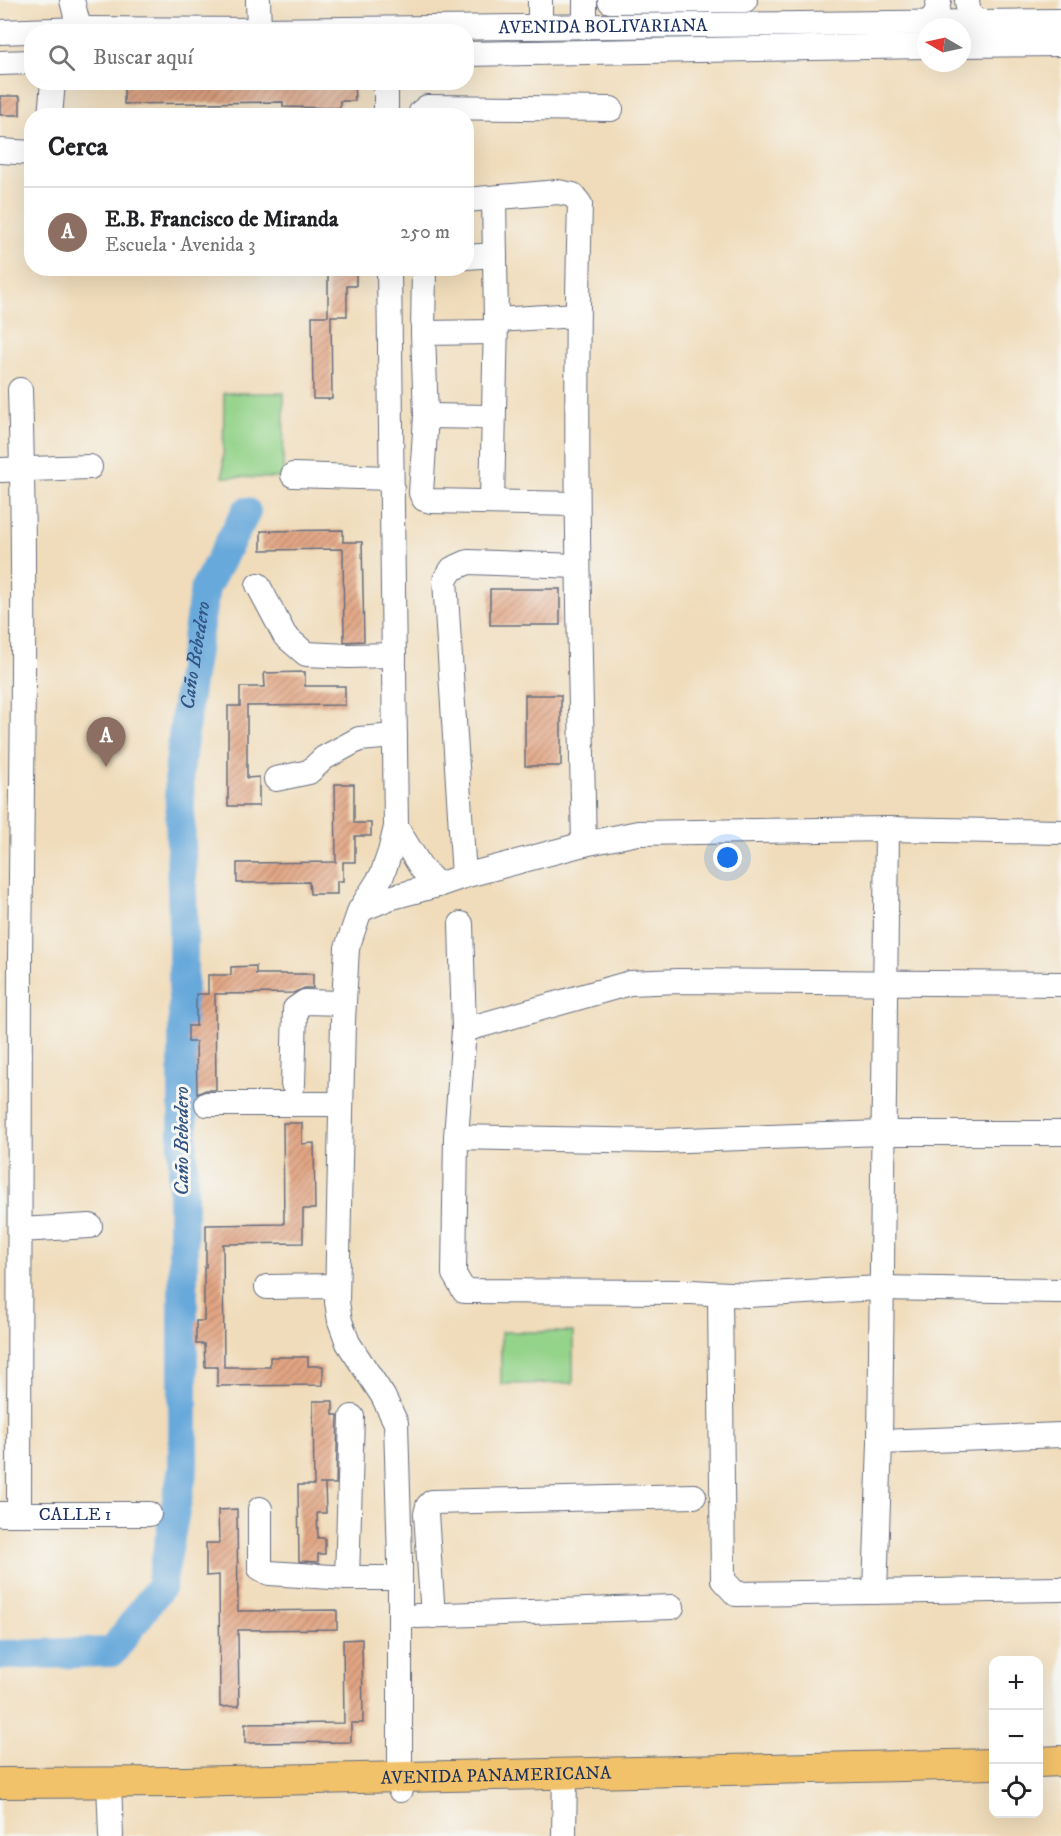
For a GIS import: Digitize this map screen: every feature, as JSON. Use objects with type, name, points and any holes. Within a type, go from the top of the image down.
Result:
[{"type":"main road","points":[[1043,1762],[1061,1761]]},
{"type":"main road","name":"AVENIDA PANAMERICANA","points":[[565,1781],[989,1764]]},
{"type":"main road","points":[[1043,1778],[1061,1778]]},
{"type":"main road","name":"AVENIDA PANAMERICANA","points":[[0,1783],[109,1788],[565,1781],[989,1779]]},
{"type":"main road","name":"AVENIDA PANAMERICANA","points":[[0,1797],[109,1788]]},
{"type":"street","points":[[72,0],[78,24]]},
{"type":"street","points":[[258,0],[259,24]]},
{"type":"street","points":[[540,0],[540,27]]},
{"type":"street","points":[[585,0],[585,27]]},
{"type":"street","points":[[610,1],[745,0]]},
{"type":"street","points":[[934,18],[939,0]]},
{"type":"street","points":[[967,0],[969,15],[980,22]]},
{"type":"street","name":"AVENIDA BOLIVARIANA","points":[[971,24],[980,22],[1061,21]]},
{"type":"street","name":"AVENIDA BOLIVARIANA","points":[[474,28],[585,27],[917,35]]},
{"type":"street","name":"AVENIDA BOLIVARIANA","points":[[0,32],[24,31]]},
{"type":"street","name":"AVENIDA BOLIVARIANA","points":[[474,54],[917,35]]},
{"type":"street","points":[[971,45],[1061,44]]},
{"type":"street","points":[[0,63],[24,62]]},
{"type":"street","points":[[51,108],[52,90]]},
{"type":"street","points":[[386,90],[386,108]]},
{"type":"street","points":[[426,108],[611,109]]},
{"type":"street","points":[[0,151],[24,152]]},
{"type":"street","points":[[474,199],[558,192],[573,195],[580,204],[577,315],[577,504],[584,843]]},
{"type":"street","points":[[492,501],[495,326],[494,198]]},
{"type":"street","points":[[474,256],[495,255]]},
{"type":"street","points":[[389,276],[396,827],[382,875],[360,910],[347,948],[343,1003],[337,1302],[340,1321],[348,1343],[383,1396],[396,1423],[400,1784]]},
{"type":"street","points":[[424,276],[426,416],[421,493],[424,499],[577,504]]},
{"type":"street","points":[[423,333],[577,315]]},
{"type":"street","points":[[10,1514],[10,1284],[20,1230],[10,999],[11,470],[20,390]]},
{"type":"street","points":[[426,416],[493,417]]},
{"type":"street","points":[[11,470],[90,467]]},
{"type":"street","points":[[293,475],[391,478]]},
{"type":"street","points":[[464,876],[445,580],[452,568],[468,562],[578,566]]},
{"type":"street","points":[[258,585],[285,636],[306,654],[348,657],[394,655]]},
{"type":"street","points":[[276,779],[309,772],[324,758],[359,739],[395,736]]},
{"type":"street","points":[[396,827],[422,869],[438,885]]},
{"type":"street","points":[[875,1592],[880,1442],[887,829]]},
{"type":"street","points":[[360,910],[389,898],[464,876],[584,843],[638,833],[887,829],[1061,832]]},
{"type":"street","points":[[461,924],[464,1030],[456,1137],[454,1274],[464,1291],[691,1292],[720,1295],[880,1288],[1061,1291]]},
{"type":"street","points":[[464,1030],[630,983],[678,981],[1061,984]]},
{"type":"street","points":[[294,1084],[295,1009],[304,1002],[343,1003]]},
{"type":"street","points":[[207,1104],[341,1104]]},
{"type":"street","points":[[456,1137],[658,1141],[882,1133],[1061,1133]]},
{"type":"street","points":[[20,1230],[90,1226]]},
{"type":"street","points":[[267,1287],[337,1286]]},
{"type":"street","points":[[720,1295],[723,1580],[736,1594],[1061,1589]]},
{"type":"street","points":[[347,1578],[352,1417]]},
{"type":"street","points":[[880,1442],[1061,1435]]},
{"type":"street","points":[[434,1616],[426,1514],[432,1502],[694,1496]]},
{"type":"street","points":[[260,1509],[260,1569],[269,1573],[347,1578],[399,1578]]},
{"type":"street","name":"CALLE 1","points":[[10,1514],[149,1514]]},
{"type":"street","points":[[399,1618],[672,1607]]},
{"type":"street","points":[[564,1836],[565,1781]]},
{"type":"street","points":[[109,1788],[111,1836]]},
{"type":"green space","points":[[224,393],[284,393],[283,478],[223,477]]},
{"type":"green space","points":[[501,1332],[573,1332],[573,1383],[501,1384]]},
{"type":"building","points":[[124,90],[354,90],[355,101],[340,101],[340,108],[283,107],[283,102],[124,104]]},
{"type":"building","points":[[0,96],[20,96],[20,115],[0,115]]},
{"type":"building","points":[[328,276],[356,276],[356,286],[347,286],[347,316],[331,316],[332,399],[313,399],[312,316],[328,316]]},
{"type":"building","points":[[343,530],[343,542],[362,542],[364,641],[344,642],[343,549],[261,550],[261,531]]},
{"type":"building","points":[[490,589],[560,589],[560,625],[490,625]]},
{"type":"building","points":[[305,672],[305,686],[345,686],[345,705],[247,706],[247,778],[259,777],[259,806],[228,806],[228,706],[240,706],[240,687],[265,687],[264,673]]},
{"type":"building","points":[[525,695],[561,695],[561,766],[525,766]]},
{"type":"building","points":[[335,784],[354,784],[354,823],[371,823],[371,836],[355,836],[355,862],[343,862],[343,881],[337,881],[337,894],[310,894],[309,882],[237,883],[237,863],[336,862]]},
{"type":"building","points":[[256,966],[256,974],[313,974],[313,988],[305,988],[293,993],[215,994],[216,1090],[206,1090],[197,1094],[196,1042],[188,1042],[188,1026],[196,1026],[196,994],[208,994],[208,975],[231,975],[231,967]]},
{"type":"building","points":[[283,1123],[302,1123],[302,1144],[314,1143],[315,1209],[303,1209],[303,1243],[223,1244],[224,1367],[270,1367],[270,1357],[308,1357],[308,1366],[323,1366],[323,1385],[217,1386],[217,1367],[205,1367],[204,1344],[196,1344],[196,1321],[204,1321],[206,1225],[284,1224]]},
{"type":"building","points":[[313,1401],[333,1401],[333,1415],[338,1415],[336,1484],[325,1484],[326,1513],[317,1513],[318,1538],[325,1538],[325,1554],[318,1554],[318,1562],[299,1561],[298,1485],[314,1485]]},
{"type":"building","points":[[237,1509],[238,1611],[337,1610],[337,1629],[238,1630],[239,1706],[220,1707],[219,1575],[206,1576],[206,1543],[219,1543],[218,1510]]},
{"type":"building","points":[[362,1639],[363,1723],[351,1723],[351,1742],[245,1743],[245,1724],[344,1723],[343,1640]]},
{"type":"waterway","name":"Caño Bebedero","points":[[0,1655],[112,1652],[161,1586],[183,1468],[183,929],[179,772],[189,688],[205,588],[246,512]]},
{"type":"place","name":"E.B. Francisco de Miranda","points":[[106,767]]}]
